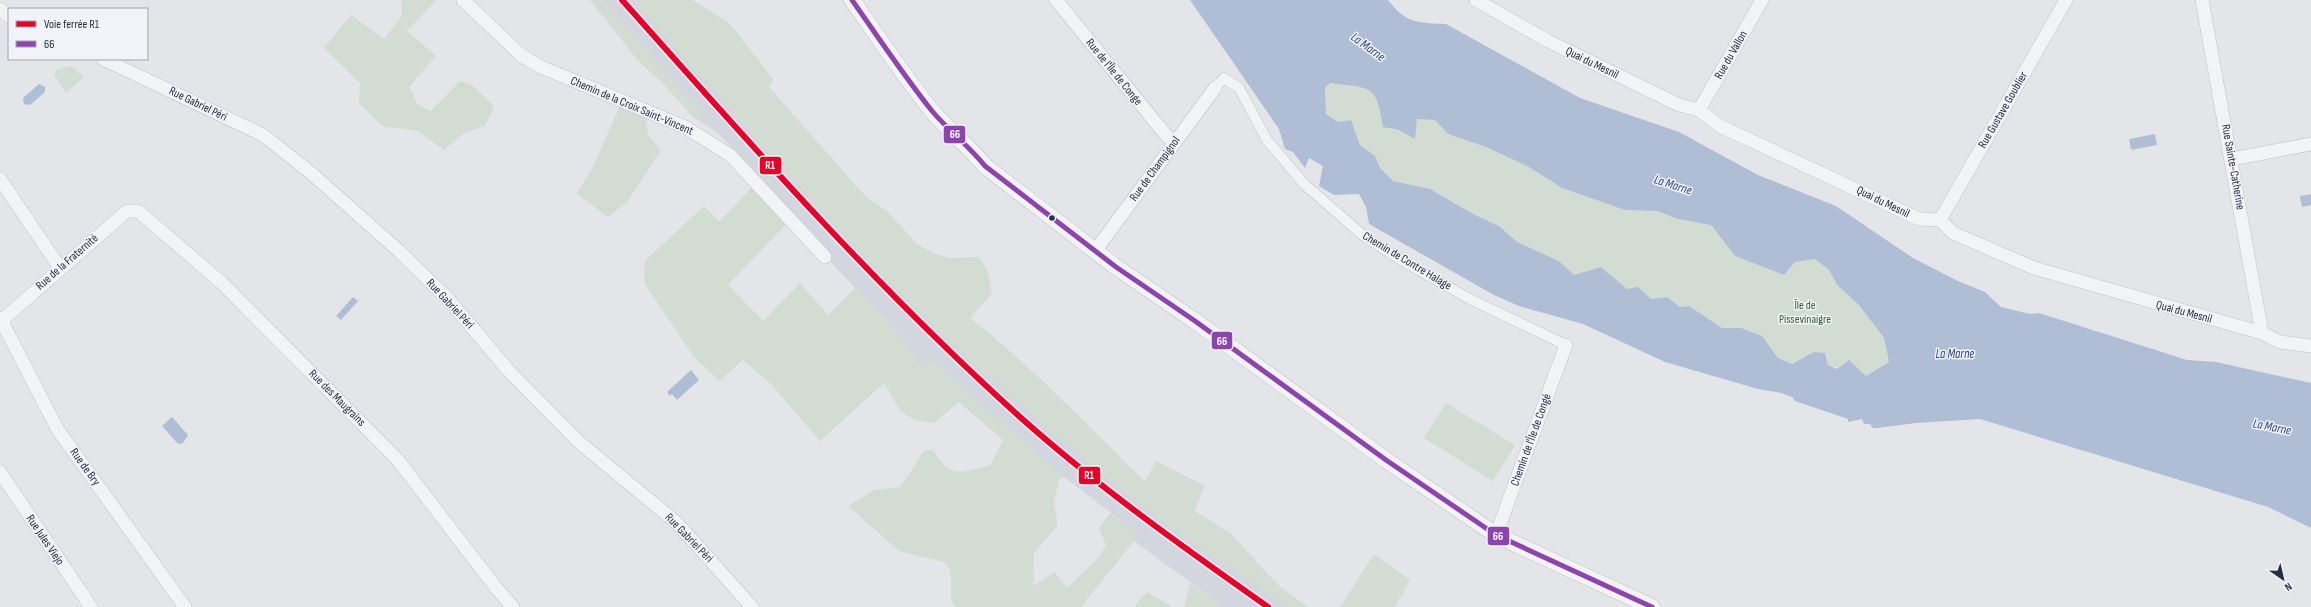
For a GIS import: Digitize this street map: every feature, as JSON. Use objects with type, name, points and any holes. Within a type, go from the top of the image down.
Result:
[{"type":"street","name":"Chemin de la Croix Saint-Vincent","points":[[463,0],[522,56],[541,67],[686,127],[730,155],[825,257]]},
{"type":"street","points":[[852,0],[908,80],[950,131],[975,153],[985,166],[1095,251],[1386,460],[1496,534],[1652,607]]},
{"type":"street","name":"Rue de l'Île de Conge","points":[[1056,0],[1165,134],[1174,142]]},
{"type":"street","name":"Quai du Mesnil","points":[[1476,0],[1548,41],[1679,105],[1699,110],[1720,126],[1918,219],[1940,220],[1953,233],[2034,268],[2262,333],[2280,342],[2311,346]]},
{"type":"street","name":"Rue du Vallon","points":[[1699,110],[1762,0]]},
{"type":"street","name":"Rue Gustave Goublier","points":[[1940,220],[2066,0]]},
{"type":"street","name":"Rue Sainte-Catherine","points":[[2202,0],[2232,159],[2262,333]]},
{"type":"street","points":[[0,9],[8,15]]},
{"type":"street","name":"Rue Gabriel Péri","points":[[105,60],[263,135],[312,173],[399,251],[449,300],[508,370],[579,442],[677,523],[752,607]]},
{"type":"street","name":"Chemin de Contre Halage","points":[[1215,88],[1224,78],[1239,88],[1273,149],[1304,184],[1365,237],[1411,266],[1470,299],[1566,345]]},
{"type":"street","name":"Rue de Champignol","points":[[1095,251],[1215,88]]},
{"type":"street","points":[[2232,159],[2311,144]]},
{"type":"street","points":[[0,179],[60,268]]},
{"type":"street","name":"Rue de la Fraternité","points":[[0,320],[127,211],[138,211]]},
{"type":"street","name":"Rue des Maugrains","points":[[138,211],[222,283],[397,459],[497,589],[513,607]]},
{"type":"street","name":"Rue de Bry","points":[[0,320],[58,430],[185,607]]},
{"type":"street","name":"Chemin de l'Île de Congé","points":[[1496,534],[1566,345]]},
{"type":"street","name":"Rue Jules Viejo","points":[[0,472],[91,607]]},
{"type":"shaded area","points":[[590,0],[692,0],[729,23],[773,79],[769,87],[941,296],[990,334],[1145,482],[1156,461],[1205,486],[1194,511],[1230,533],[1279,586],[1308,607],[1224,607],[1134,541],[1136,532],[1064,477],[1059,479],[1041,473],[920,367],[907,344],[828,259],[828,253],[719,134],[692,116],[663,83],[641,64]]},
{"type":"green space","points":[[401,0],[436,0],[407,31],[436,56],[409,87],[418,105],[431,111],[460,81],[471,84],[494,106],[485,126],[464,133],[444,150],[416,130],[384,127],[359,103],[360,83],[324,48],[351,15],[384,39],[402,16]]},
{"type":"green space","points":[[590,0],[604,0],[719,134],[692,116],[663,83],[641,64]]},
{"type":"green space","points":[[633,0],[692,0],[729,23],[773,79],[769,87],[866,197],[887,211],[917,244],[933,253],[950,258],[979,257],[988,272],[992,294],[970,318],[1016,356],[1145,482],[1156,461],[1205,486],[1194,511],[1230,533],[1279,586],[1308,607],[1287,607],[1173,529],[1128,496],[1045,427],[925,318],[868,260],[778,164]]},
{"type":"green space","points":[[71,66],[84,77],[66,93],[54,75],[56,70]]},
{"type":"green space","name":"Île de Pissevinaigre","points":[[1330,83],[1358,85],[1368,88],[1381,104],[1391,130],[1399,130],[1415,138],[1417,118],[1435,120],[1448,134],[1486,147],[1529,167],[1562,188],[1625,210],[1657,211],[1678,219],[1711,225],[1735,256],[1784,275],[1795,262],[1815,259],[1829,270],[1837,285],[1858,304],[1884,338],[1889,362],[1866,376],[1828,365],[1814,352],[1792,364],[1778,358],[1762,336],[1741,328],[1722,328],[1689,306],[1680,307],[1666,297],[1651,299],[1638,288],[1627,290],[1601,267],[1574,275],[1559,261],[1517,242],[1499,226],[1475,215],[1430,189],[1393,181],[1380,168],[1375,156],[1360,145],[1351,120],[1338,122],[1326,114],[1325,87]]},
{"type":"green space","points":[[620,105],[639,112],[646,119],[648,135],[661,150],[628,201],[608,217],[577,194],[594,165]]},
{"type":"green space","points":[[760,179],[794,216],[728,285],[763,321],[800,283],[828,315],[855,288],[907,344],[920,367],[933,360],[1064,477],[1059,480],[1054,502],[1058,525],[1034,553],[1033,586],[1055,572],[1067,588],[1098,558],[1106,545],[1099,528],[1110,513],[1136,532],[1134,541],[1081,607],[956,607],[951,600],[951,570],[944,562],[899,551],[848,506],[874,490],[900,487],[925,450],[933,449],[945,465],[950,469],[957,471],[971,470],[990,465],[1003,440],[959,402],[934,423],[914,419],[902,412],[884,383],[820,441],[771,384],[743,360],[719,381],[694,357],[644,283],[645,261],[704,206],[719,222]]},
{"type":"green space","points":[[1446,403],[1515,445],[1493,481],[1424,438]]},
{"type":"green space","points":[[1374,554],[1410,580],[1395,607],[1340,607]]},
{"type":"green space","points":[[1190,583],[1224,607],[1184,607]]},
{"type":"green space","points":[[1147,592],[1173,607],[1134,607]]},
{"type":"water","name":"La Marne","points":[[1190,0],[1388,0],[1394,8],[1406,17],[1420,22],[1446,24],[1580,98],[1679,132],[1758,175],[1836,206],[1913,258],[1958,281],[1985,292],[2001,307],[2030,314],[2039,313],[2187,360],[2216,362],[2311,383],[2311,528],[2268,507],[1980,419],[1916,423],[1877,428],[1873,428],[1870,424],[1864,424],[1862,419],[1848,422],[1848,419],[1795,401],[1792,397],[1781,393],[1758,389],[1665,362],[1583,324],[1519,306],[1494,295],[1369,224],[1366,207],[1359,194],[1334,195],[1319,186],[1323,166],[1309,158],[1305,168],[1293,152],[1285,149],[1279,129]],"holes":[[[1330,83],[1355,86],[1369,90],[1378,102],[1383,127],[1399,130],[1415,139],[1417,119],[1435,120],[1448,134],[1486,147],[1529,167],[1562,188],[1625,210],[1657,211],[1678,219],[1711,225],[1735,256],[1784,275],[1795,262],[1815,259],[1829,270],[1837,285],[1858,304],[1884,338],[1889,362],[1866,376],[1849,360],[1837,369],[1828,365],[1825,353],[1814,352],[1792,364],[1778,358],[1762,336],[1741,328],[1722,328],[1689,306],[1680,307],[1667,297],[1651,299],[1638,287],[1627,289],[1601,267],[1574,275],[1559,261],[1517,242],[1499,226],[1475,215],[1430,189],[1393,181],[1380,168],[1375,156],[1360,145],[1351,120],[1338,122],[1326,114],[1325,88]]]},
{"type":"water","points":[[39,84],[45,87],[45,92],[30,105],[24,104],[23,98]]},
{"type":"water","points":[[2155,134],[2157,145],[2131,150],[2129,139]]},
{"type":"water","points":[[2311,194],[2311,205],[2302,207],[2300,196]]},
{"type":"water","points":[[353,297],[358,301],[341,320],[336,316]]},
{"type":"water","points":[[691,370],[699,380],[677,400],[672,394],[670,396],[667,392]]},
{"type":"water","points":[[172,417],[188,435],[183,443],[178,444],[162,426]]},
{"type":"rail line","name":"R1","points":[[622,0],[815,214],[915,318],[967,368],[1049,443],[1110,492],[1172,539],[1268,607]]},
{"type":"transit line","name":"66","points":[[852,0],[932,111],[985,166],[1116,267],[1195,321],[1386,460],[1496,535],[1652,607]]}]
